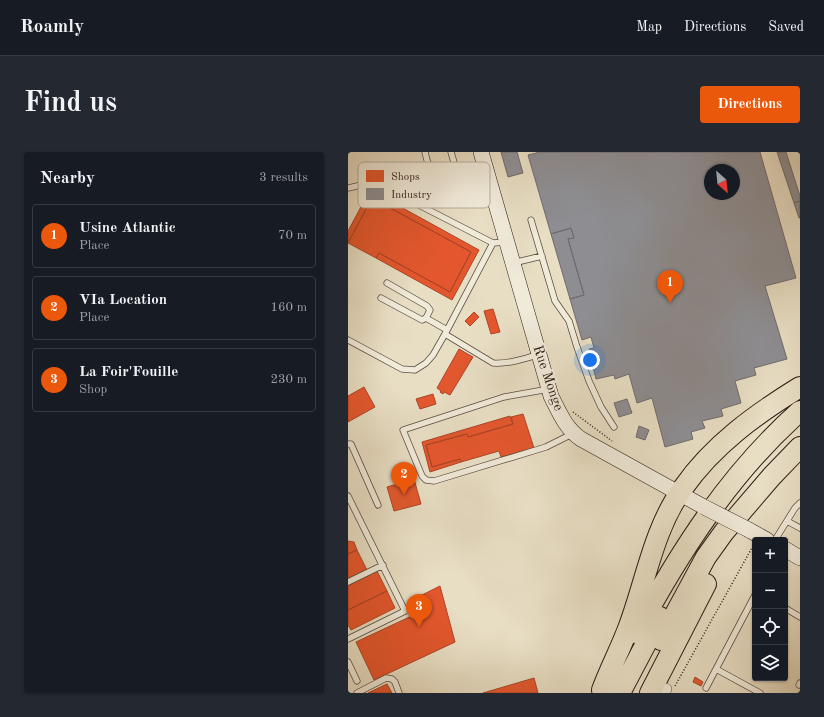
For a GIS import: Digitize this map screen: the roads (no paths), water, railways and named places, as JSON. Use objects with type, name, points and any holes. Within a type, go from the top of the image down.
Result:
[{"type":"highway","points":[[607,692],[652,552],[666,518],[679,494],[694,474],[732,435],[752,418],[800,387]]},
{"type":"highway","points":[[607,692],[617,666],[677,561],[697,530],[741,471],[800,411]]},
{"type":"highway","points":[[607,692],[697,551],[737,496],[760,467],[800,427]]},
{"type":"highway","points":[[634,693],[706,557],[747,504],[800,447]]},
{"type":"highway","points":[[660,692],[711,575],[734,536],[747,504]]},
{"type":"street","name":"Rue Monge","points":[[481,152],[483,162]]},
{"type":"street","name":"Rue Monge","points":[[490,195],[500,243],[512,263],[550,389],[560,415],[573,433],[752,536]]},
{"type":"street","points":[[788,551],[800,558]]},
{"type":"lane","points":[[425,152],[428,162]]},
{"type":"lane","points":[[451,152],[454,162]]},
{"type":"lane","points":[[348,188],[358,186]]},
{"type":"lane","points":[[348,340],[402,370],[415,370],[426,363],[433,355],[500,243],[428,208]]},
{"type":"lane","points":[[531,220],[555,301],[569,321],[589,382],[601,407],[614,427]]},
{"type":"lane","points":[[512,263],[542,256]]},
{"type":"lane","points":[[387,283],[427,306],[430,310],[426,318]]},
{"type":"lane","points":[[381,298],[422,320],[426,318],[493,363],[501,364],[513,362],[539,354]]},
{"type":"lane","points":[[550,389],[504,397],[403,430],[422,476],[426,480],[434,481],[546,447],[573,433]]},
{"type":"lane","points":[[348,444],[351,444],[378,504]]},
{"type":"lane","points":[[348,496],[405,611],[348,639]]},
{"type":"lane","points":[[777,537],[795,508],[800,503]]},
{"type":"lane","points":[[787,521],[800,528]]},
{"type":"lane","points":[[348,582],[382,565]]},
{"type":"lane","points":[[706,688],[752,601]]},
{"type":"lane","points":[[787,609],[800,617]]},
{"type":"lane","points":[[348,662],[358,681]]},
{"type":"lane","points":[[716,669],[760,693]]},
{"type":"lane","points":[[357,693],[386,678],[392,679],[395,682],[399,693]]},
{"type":"place","name":"Usine Atlantic","points":[[670,303]]},
{"type":"place","name":"VIa Location","points":[[404,495]]},
{"type":"place","name":"La Foir'Fouille","points":[[419,627]]}]
